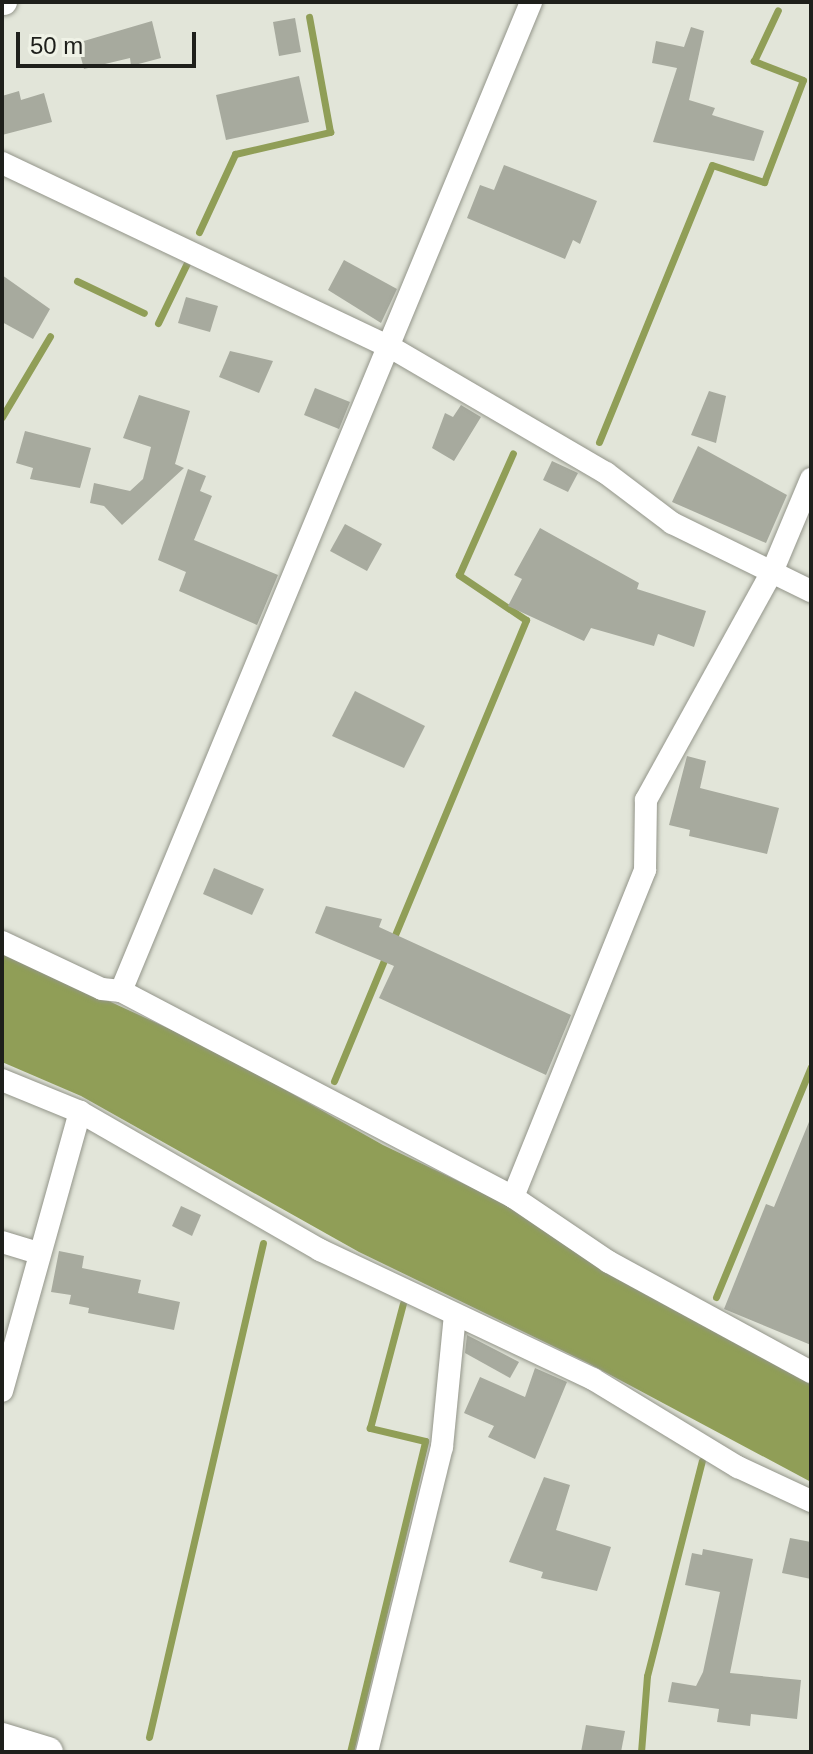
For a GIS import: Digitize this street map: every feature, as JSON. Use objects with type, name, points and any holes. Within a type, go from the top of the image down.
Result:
[{"type":"main road","points":[[2,1738],[48,1752]]},
{"type":"street","points":[[121,991],[392,348],[531,2]]},
{"type":"street","points":[[2,163],[392,348],[606,473],[672,523],[811,591]]},
{"type":"street","points":[[513,1197],[645,870],[646,800],[772,572],[811,479]]},
{"type":"street","points":[[2,942],[102,989],[121,991],[513,1197],[609,1262],[811,1372]]},
{"type":"street","points":[[2,1080],[80,1112],[320,1250],[593,1379],[738,1467],[811,1501]]},
{"type":"street","points":[[2,1391],[37,1253],[80,1112]]},
{"type":"street","points":[[2,1242],[37,1253]]},
{"type":"street","points":[[367,1752],[442,1447],[455,1315]]},
{"type":"shaded area","points":[[2,952],[211,1048],[383,1145],[506,1204],[811,1382],[811,1482],[588,1363],[359,1252],[81,1096],[2,1062]]},
{"type":"building","points":[[295,18],[301,52],[279,56],[273,22]]},
{"type":"building","points":[[152,21],[161,58],[131,66],[130,58],[84,69],[77,43]]},
{"type":"building","points":[[691,27],[704,31],[689,100],[715,108],[712,115],[764,131],[754,161],[653,142],[677,68],[652,63],[656,41],[684,47]]},
{"type":"building","points":[[299,76],[309,122],[226,140],[216,95]]},
{"type":"building","points":[[19,91],[21,100],[44,93],[52,122],[2,135],[2,96]]},
{"type":"building","points":[[504,165],[597,201],[580,244],[573,240],[565,259],[467,218],[480,185],[494,190]]},
{"type":"building","points":[[344,260],[397,289],[381,323],[328,290]]},
{"type":"building","points":[[2,275],[50,309],[33,339],[2,322]]},
{"type":"building","points":[[186,297],[218,306],[210,332],[178,323]]},
{"type":"building","points":[[230,351],[273,361],[259,393],[219,377]]},
{"type":"building","points":[[315,388],[350,402],[339,429],[304,415]]},
{"type":"building","points":[[709,391],[726,396],[716,443],[691,435]]},
{"type":"building","points":[[139,395],[190,411],[175,464],[184,468],[122,525],[104,506],[90,503],[94,483],[130,491],[143,479],[151,447],[123,438]]},
{"type":"building","points":[[461,405],[481,417],[454,461],[432,448],[445,413],[453,417]]},
{"type":"building","points":[[25,431],[91,448],[80,488],[30,479],[33,468],[16,463]]},
{"type":"building","points":[[698,446],[787,495],[766,543],[672,502]]},
{"type":"building","points":[[552,461],[578,473],[568,492],[543,480]]},
{"type":"building","points":[[188,469],[206,476],[200,491],[212,496],[194,540],[278,575],[257,625],[179,591],[186,572],[158,560]]},
{"type":"building","points":[[345,524],[382,544],[367,571],[330,551]]},
{"type":"building","points":[[540,528],[639,583],[637,589],[706,611],[694,647],[658,634],[654,646],[591,628],[584,641],[508,606],[522,579],[514,575]]},
{"type":"building","points":[[355,691],[425,726],[404,768],[332,736]]},
{"type":"building","points":[[687,756],[706,761],[700,788],[779,808],[767,854],[689,836],[690,830],[669,825]]},
{"type":"building","points":[[214,868],[264,889],[252,915],[203,894]]},
{"type":"building","points":[[326,906],[382,919],[379,927],[571,1015],[546,1075],[379,998],[394,966],[315,933]]},
{"type":"building","points":[[811,1117],[811,1345],[724,1309],[766,1204],[774,1207]]},
{"type":"building","points":[[181,1206],[201,1215],[192,1236],[172,1226]]},
{"type":"building","points":[[59,1251],[84,1256],[82,1268],[141,1280],[138,1293],[180,1302],[174,1330],[88,1313],[89,1308],[69,1304],[71,1295],[51,1292]]},
{"type":"building","points":[[467,1335],[519,1362],[510,1378],[465,1353]]},
{"type":"building","points":[[535,1368],[567,1382],[535,1459],[488,1437],[494,1426],[464,1413],[480,1377],[525,1397]]},
{"type":"building","points":[[544,1477],[570,1485],[556,1530],[611,1547],[597,1591],[541,1578],[543,1572],[509,1562]]},
{"type":"building","points":[[790,1538],[811,1542],[811,1579],[782,1573]]},
{"type":"building","points":[[703,1549],[753,1559],[730,1673],[801,1680],[797,1719],[751,1714],[750,1726],[717,1722],[719,1709],[668,1702],[672,1682],[696,1686],[703,1672],[720,1592],[685,1585],[692,1553],[702,1555]]},
{"type":"building","points":[[586,1725],[625,1731],[621,1752],[581,1752]]},
{"type":"waterway","points":[[599,442],[712,165],[764,182],[803,80],[754,61],[778,10]]},
{"type":"waterway","points":[[199,232],[235,154],[330,132],[309,17]]},
{"type":"waterway","points":[[158,323],[188,261]]},
{"type":"waterway","points":[[77,281],[144,313]]},
{"type":"waterway","points":[[2,417],[50,336]]},
{"type":"waterway","points":[[392,942],[526,620],[459,575],[513,453]]},
{"type":"waterway","points":[[334,1081],[387,953]]},
{"type":"waterway","points":[[716,1297],[811,1067]]},
{"type":"waterway","points":[[149,1737],[263,1243]]},
{"type":"waterway","points":[[350,1752],[425,1441],[370,1428],[403,1303]]},
{"type":"waterway","points":[[641,1752],[647,1676],[702,1461]]}]
